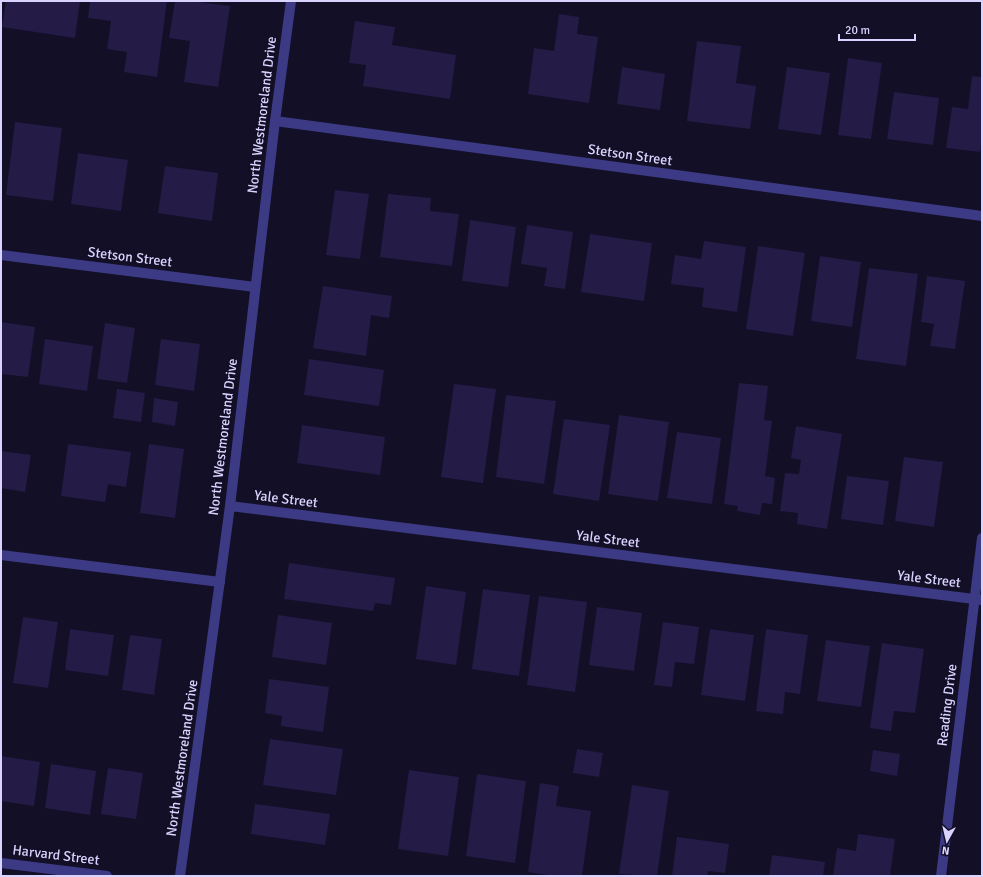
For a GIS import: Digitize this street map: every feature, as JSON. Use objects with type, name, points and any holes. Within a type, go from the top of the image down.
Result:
[{"type":"street","name":"North Westmoreland Drive","points":[[180,876],[230,506],[274,121],[291,1]]},
{"type":"street","name":"Stetson Street","points":[[274,121],[982,216]]},
{"type":"street","name":"Stetson Street","points":[[1,255],[255,287]]},
{"type":"street","name":"Yale Street","points":[[230,506],[978,600]]},
{"type":"street","name":"Reading Drive","points":[[941,876],[978,600],[982,538]]},
{"type":"street","points":[[1,555],[220,582]]},
{"type":"street","name":"Harvard Street","points":[[1,863],[107,876]]},
{"type":"building","points":[[6,1],[80,1],[75,38],[2,27]]},
{"type":"building","points":[[90,1],[167,1],[157,77],[124,72],[127,52],[107,49],[111,21],[88,18]]},
{"type":"building","points":[[175,1],[191,1],[230,6],[218,87],[184,82],[190,41],[169,38]]},
{"type":"building","points":[[559,14],[579,17],[577,34],[598,37],[589,103],[528,94],[534,48],[554,51]]},
{"type":"building","points":[[355,21],[395,27],[392,45],[456,55],[450,99],[363,86],[366,65],[349,63]]},
{"type":"building","points":[[697,41],[741,46],[736,83],[756,86],[750,129],[687,121]]},
{"type":"building","points":[[848,58],[882,63],[871,139],[838,135]]},
{"type":"building","points":[[622,67],[665,74],[660,110],[617,104]]},
{"type":"building","points":[[787,67],[830,73],[821,135],[778,129]]},
{"type":"building","points":[[972,76],[982,77],[982,136],[980,152],[946,148],[952,107],[968,109]]},
{"type":"building","points":[[894,92],[939,98],[933,145],[887,139]]},
{"type":"building","points":[[15,122],[62,128],[53,201],[6,195]]},
{"type":"building","points":[[78,153],[128,160],[121,211],[71,204]]},
{"type":"building","points":[[165,166],[218,173],[212,221],[158,213]]},
{"type":"building","points":[[335,190],[369,194],[360,259],[326,255]]},
{"type":"building","points":[[388,194],[431,198],[430,211],[459,214],[452,266],[380,257]]},
{"type":"building","points":[[470,220],[516,227],[508,287],[462,281]]},
{"type":"building","points":[[527,225],[573,232],[565,289],[544,286],[547,268],[521,264]]},
{"type":"building","points":[[590,234],[652,243],[644,301],[581,292]]},
{"type":"building","points":[[704,241],[746,247],[737,312],[702,307],[704,288],[671,284],[675,255],[701,259]]},
{"type":"building","points":[[758,246],[805,253],[793,336],[746,329]]},
{"type":"building","points":[[820,256],[861,262],[852,327],[811,321]]},
{"type":"building","points":[[869,268],[918,274],[906,366],[856,359]]},
{"type":"building","points":[[927,276],[965,281],[955,349],[930,346],[934,324],[921,322]]},
{"type":"building","points":[[323,286],[392,296],[389,318],[371,315],[366,356],[313,348]]},
{"type":"building","points":[[1,322],[35,327],[28,377],[1,374]]},
{"type":"building","points":[[105,323],[135,328],[127,383],[97,379]]},
{"type":"building","points":[[45,339],[93,346],[87,391],[39,384]]},
{"type":"building","points":[[161,339],[200,344],[194,391],[155,385]]},
{"type":"building","points":[[309,359],[384,370],[379,406],[304,395]]},
{"type":"building","points":[[739,383],[768,386],[764,420],[772,421],[765,476],[775,478],[772,504],[762,503],[760,515],[737,511],[738,506],[724,504]]},
{"type":"building","points":[[454,384],[496,389],[483,483],[441,477]]},
{"type":"building","points":[[117,389],[145,393],[141,422],[113,418]]},
{"type":"building","points":[[506,395],[556,401],[544,484],[496,477]]},
{"type":"building","points":[[154,398],[178,402],[175,426],[152,422]]},
{"type":"building","points":[[619,415],[669,422],[658,501],[608,494]]},
{"type":"building","points":[[564,419],[610,425],[599,501],[553,494]]},
{"type":"building","points":[[302,425],[385,437],[380,475],[297,463]]},
{"type":"building","points":[[796,426],[842,434],[827,529],[797,524],[798,513],[780,511],[785,473],[799,474],[801,460],[791,458]]},
{"type":"building","points":[[677,432],[721,438],[712,504],[667,498]]},
{"type":"building","points":[[68,444],[131,452],[126,487],[108,484],[105,502],[61,496]]},
{"type":"building","points":[[149,444],[184,449],[175,518],[140,513]]},
{"type":"building","points":[[1,451],[31,455],[25,492],[1,488]]},
{"type":"building","points":[[904,457],[943,462],[934,527],[895,521]]},
{"type":"building","points":[[847,476],[889,481],[883,525],[841,519]]},
{"type":"building","points":[[289,563],[395,578],[391,605],[375,603],[373,611],[284,599]]},
{"type":"building","points":[[426,586],[466,592],[456,665],[416,659]]},
{"type":"building","points":[[483,589],[530,595],[519,676],[472,669]]},
{"type":"building","points":[[539,596],[587,602],[575,692],[527,685]]},
{"type":"building","points":[[597,607],[642,613],[634,671],[589,665]]},
{"type":"building","points":[[278,615],[332,623],[326,665],[272,657]]},
{"type":"building","points":[[23,617],[58,622],[48,688],[13,683]]},
{"type":"building","points":[[663,622],[699,627],[694,664],[675,662],[672,687],[654,685]]},
{"type":"building","points":[[70,629],[114,635],[108,676],[65,670]]},
{"type":"building","points":[[710,629],[754,635],[745,701],[701,695]]},
{"type":"building","points":[[766,629],[808,635],[800,694],[785,692],[783,714],[756,711]]},
{"type":"building","points":[[130,635],[162,639],[154,695],[122,690]]},
{"type":"building","points":[[826,640],[870,646],[861,707],[817,701]]},
{"type":"building","points":[[882,643],[924,649],[915,713],[894,711],[891,731],[870,728]]},
{"type":"building","points":[[269,679],[329,687],[323,732],[281,726],[282,716],[265,713]]},
{"type":"building","points":[[270,739],[343,749],[336,795],[263,785]]},
{"type":"building","points":[[577,749],[603,753],[599,777],[573,773]]},
{"type":"building","points":[[873,750],[900,754],[897,776],[870,771]]},
{"type":"building","points":[[1,756],[40,762],[34,806],[1,801]]},
{"type":"building","points":[[51,764],[96,771],[90,815],[45,808]]},
{"type":"building","points":[[108,768],[143,773],[136,819],[101,814]]},
{"type":"building","points":[[409,770],[459,777],[448,856],[398,849]]},
{"type":"building","points":[[477,774],[526,781],[515,863],[466,856]]},
{"type":"building","points":[[540,783],[559,786],[556,806],[591,811],[582,876],[554,876],[528,872]]},
{"type":"building","points":[[632,785],[669,791],[657,876],[619,874]]},
{"type":"building","points":[[255,804],[330,814],[325,845],[251,834]]},
{"type":"building","points":[[858,834],[895,839],[890,876],[833,876],[837,848],[856,851]]},
{"type":"building","points":[[677,837],[729,844],[725,873],[708,871],[707,876],[672,876]]},
{"type":"building","points":[[772,855],[825,862],[823,876],[769,876]]}]
